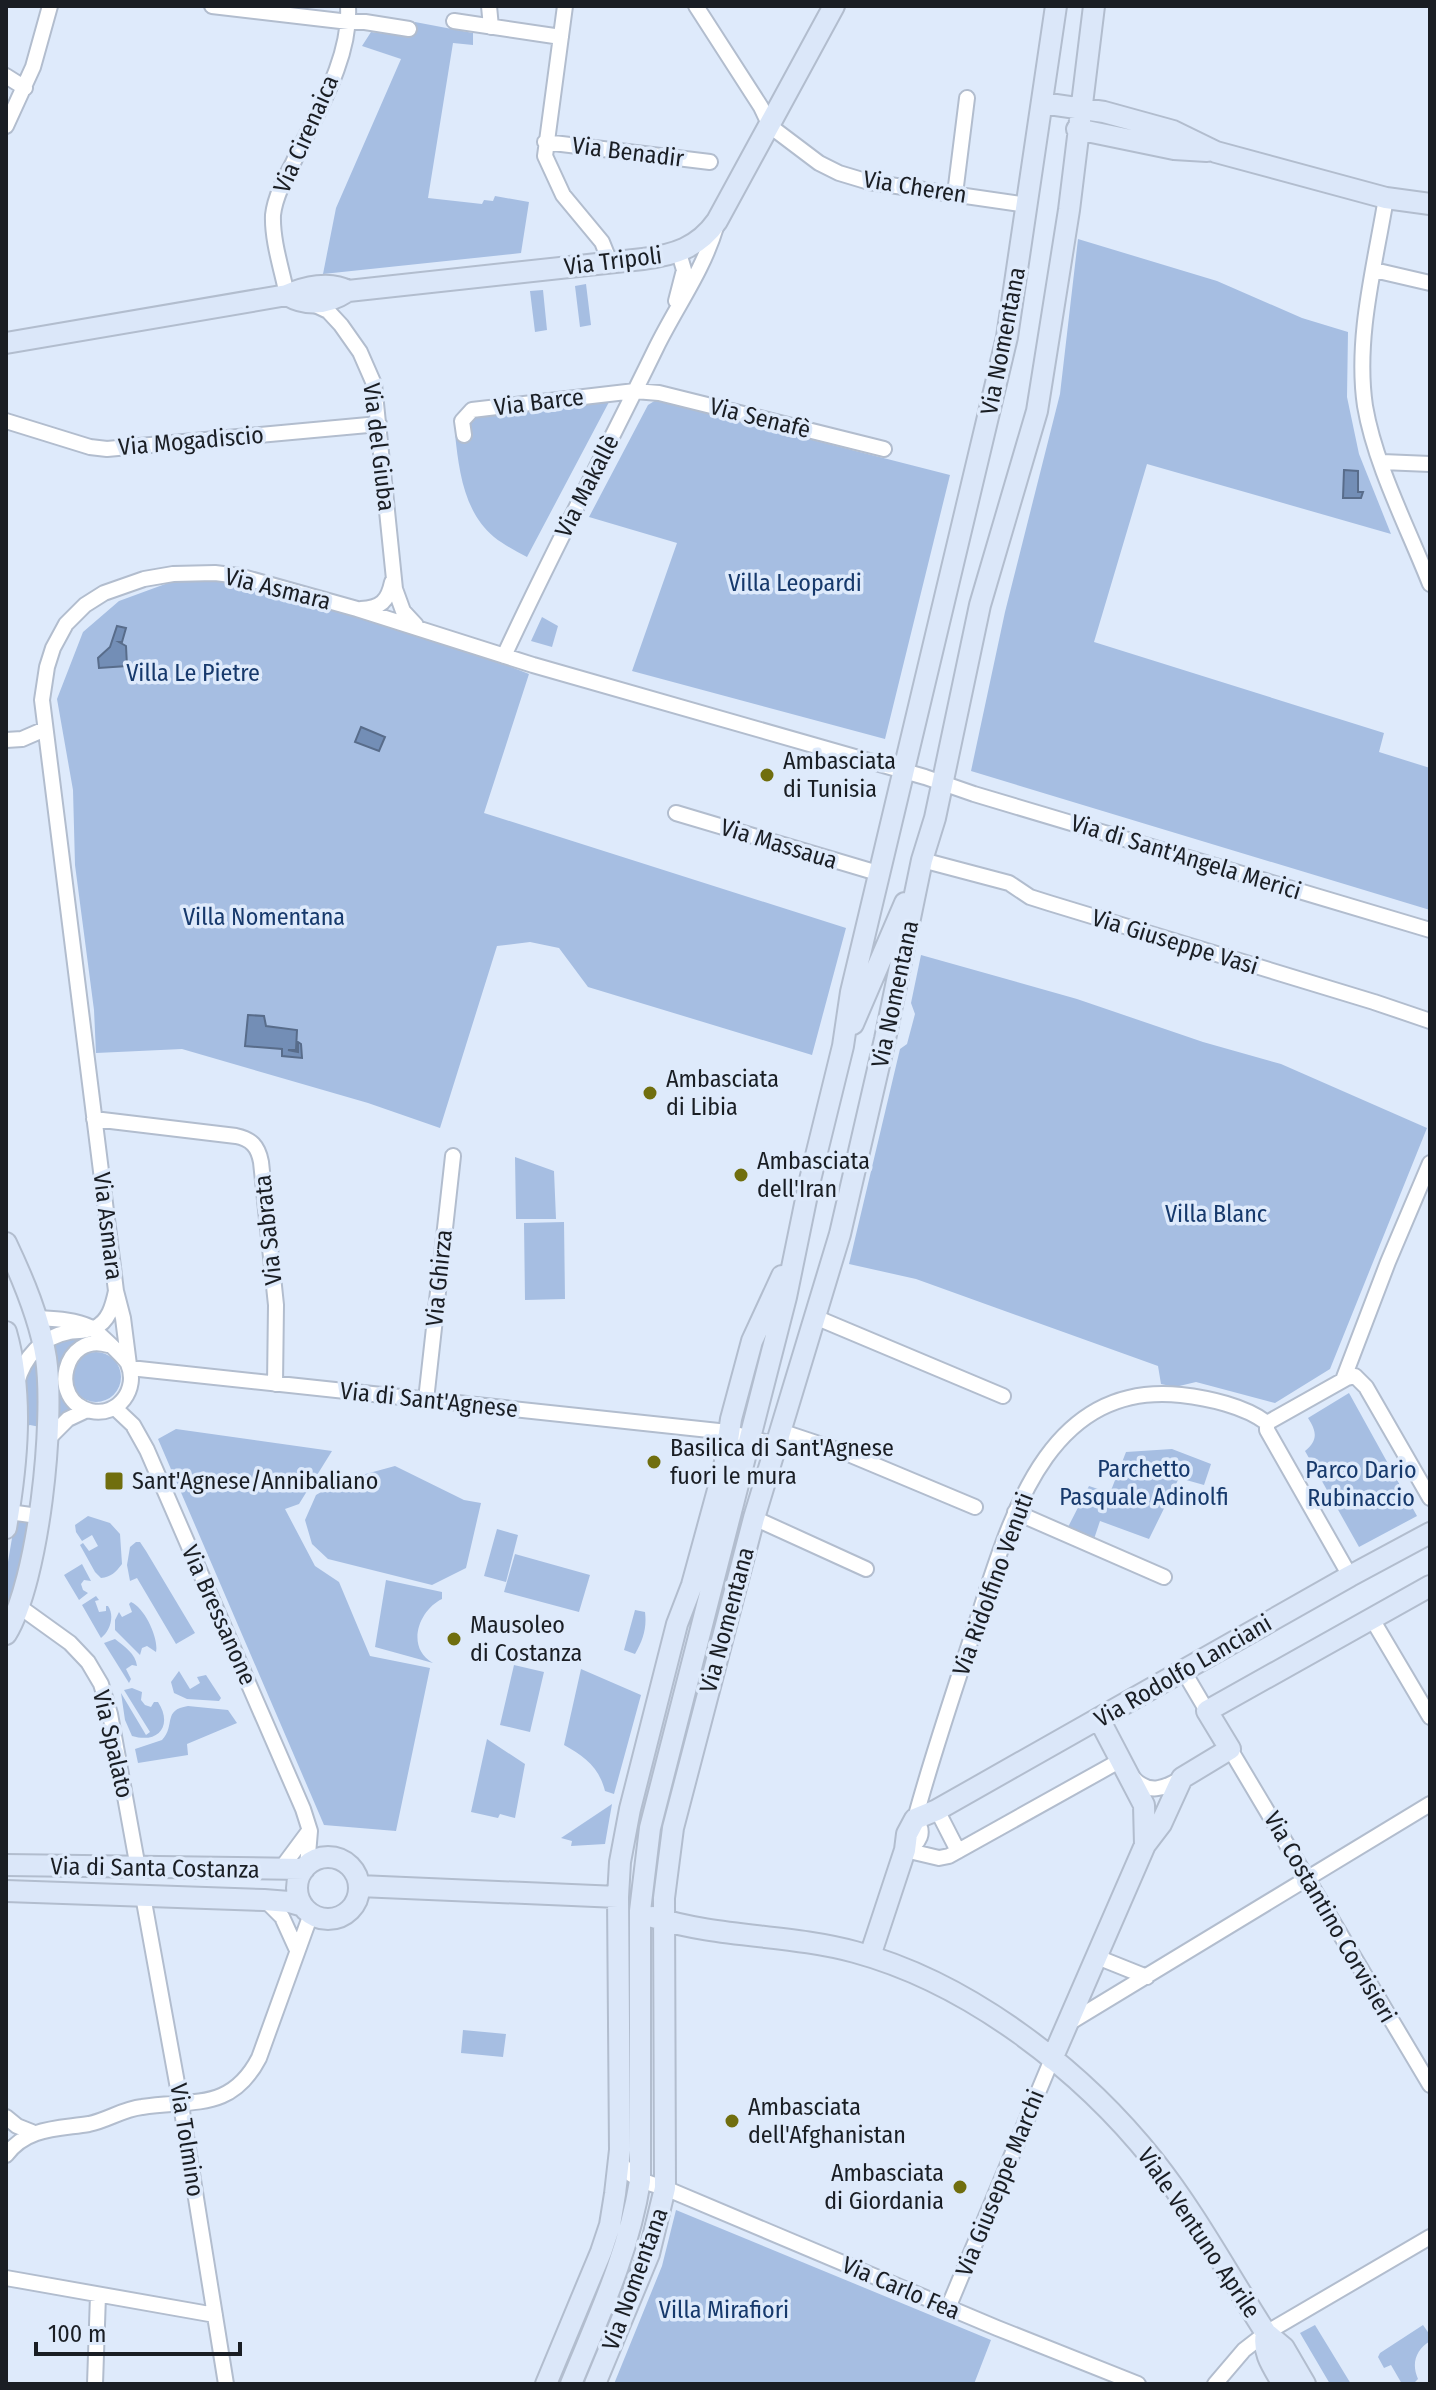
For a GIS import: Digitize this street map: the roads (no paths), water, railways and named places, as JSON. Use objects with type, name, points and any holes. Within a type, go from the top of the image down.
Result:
[{"type":"street","points":[[6,126],[25,88],[50,6]]},
{"type":"street","points":[[212,6],[409,29]]},
{"type":"street","name":"Via Cirenaica","points":[[287,295],[274,228],[275,205],[335,70],[349,22],[348,6]]},
{"type":"street","points":[[489,6],[491,27]]},
{"type":"street","points":[[565,6],[545,142],[546,159],[555,181],[572,207],[602,242],[610,262]]},
{"type":"street","points":[[696,6],[770,126]]},
{"type":"street","name":"Via Tripoli","points":[[287,295],[311,303],[326,302],[348,291],[679,253],[704,238],[717,221],[834,6]]},
{"type":"street","name":"Via Nomentana","points":[[571,2384],[623,2259],[640,2181],[640,1911],[646,1847],[657,1792],[757,1413],[843,1046],[851,992],[1007,337],[1056,6]]},
{"type":"street","name":"Via Nomentana","points":[[595,2384],[649,2254],[665,2188],[664,1921],[665,1881],[673,1828],[754,1518],[843,1221],[980,605],[1040,398],[1069,210],[1094,6]]},
{"type":"street","points":[[454,21],[561,37]]},
{"type":"street","points":[[6,76],[25,88]]},
{"type":"street","points":[[747,86],[764,100],[786,96]]},
{"type":"street","points":[[955,194],[967,98]]},
{"type":"street","points":[[1042,103],[1080,107],[1174,149],[1216,152],[1386,198],[1430,204]]},
{"type":"street","name":"Via Cheren","points":[[770,126],[811,158],[850,177],[878,184],[1027,205]]},
{"type":"street","points":[[1077,129],[1130,129]]},
{"type":"street","name":"Via Benadir","points":[[545,142],[710,162]]},
{"type":"street","points":[[1386,198],[1365,343],[1364,390],[1371,432],[1430,584]]},
{"type":"street","name":"Via Makallè","points":[[504,656],[671,317],[700,270],[717,221]]},
{"type":"street","name":"Via Makallè","points":[[671,317],[684,270],[679,253]]},
{"type":"street","points":[[1374,270],[1430,283]]},
{"type":"street","name":"Via Tripoli","points":[[6,343],[287,295],[316,287],[337,287],[348,291]]},
{"type":"street","points":[[341,325],[339,309],[348,291]]},
{"type":"street","name":"Via del Giuba","points":[[311,303],[328,311],[341,325],[369,369],[379,424],[393,576],[403,611],[423,630]]},
{"type":"street","name":"Via Barce","points":[[464,435],[462,421],[472,410],[635,391]]},
{"type":"street","name":"Via Senafè","points":[[635,391],[659,393],[884,449]]},
{"type":"street","name":"Via Mogadiscio","points":[[6,421],[90,447],[107,449],[379,424]]},
{"type":"street","points":[[1382,462],[1430,464]]},
{"type":"street","name":"Via Asmara","points":[[129,1367],[94,1119],[45,729],[43,686],[57,639],[77,612],[95,598],[159,576],[215,573],[239,576],[943,782]]},
{"type":"street","points":[[357,609],[384,603],[393,576]]},
{"type":"street","points":[[6,740],[22,739],[45,729]]},
{"type":"street","name":"Via di Sant'Angela Merici","points":[[943,782],[974,794],[1430,930]]},
{"type":"street","name":"Via Massaua","points":[[676,813],[881,874]]},
{"type":"street","name":"Via Nomentana","points":[[843,1046],[888,947],[922,860]]},
{"type":"street","name":"Via Giuseppe Vasi","points":[[922,860],[1005,881],[1030,897],[1430,1021]]},
{"type":"street","points":[[888,947],[911,925]]},
{"type":"street","points":[[864,1000],[885,1039]]},
{"type":"street","name":"Via Sabrata","points":[[94,1119],[236,1136],[247,1139],[258,1149],[276,1305],[275,1384]]},
{"type":"street","name":"Via Ghirza","points":[[426,1400],[453,1156]]},
{"type":"street","points":[[1343,1380],[1430,1163]]},
{"type":"street","name":"Via Nomentana","points":[[546,2384],[606,2238],[619,2159],[618,1897],[620,1862],[634,1794],[677,1624],[689,1594],[724,1468],[728,1432],[752,1341],[798,1239]]},
{"type":"street","points":[[6,1243],[43,1343],[49,1438],[20,1607],[6,1634]]},
{"type":"street","points":[[32,1308],[93,1329],[122,1354],[129,1367],[127,1394],[115,1408],[100,1412],[87,1410],[71,1397],[64,1377],[70,1359],[86,1345],[93,1329],[110,1312],[116,1291]]},
{"type":"street","points":[[815,1317],[1003,1396]]},
{"type":"street","points":[[17,1383],[26,1362],[43,1343],[59,1335],[93,1329]]},
{"type":"street","points":[[6,1332],[17,1383],[16,1432],[7,1520],[38,1516]]},
{"type":"street","points":[[86,1345],[108,1345]]},
{"type":"street","name":"Via di Sant'Agnese","points":[[129,1367],[778,1438],[846,1453],[975,1507]]},
{"type":"street","points":[[1350,1576],[1267,1430],[1267,1423],[1355,1376],[1362,1382],[1430,1498]]},
{"type":"street","points":[[734,1405],[757,1413],[792,1390]]},
{"type":"street","name":"Via Ridolfino Venuti","points":[[915,1819],[1015,1512],[1033,1476],[1053,1447],[1082,1421],[1112,1405],[1150,1395],[1183,1395],[1223,1404],[1267,1423]]},
{"type":"street","name":"Via Bressanone","points":[[115,1408],[137,1430],[147,1450],[292,1782],[310,1831],[306,1867]]},
{"type":"street","points":[[49,1438],[68,1419],[87,1410]]},
{"type":"street","points":[[1015,1512],[1164,1577]]},
{"type":"street","points":[[754,1518],[866,1569]]},
{"type":"street","name":"Via Rodolfo Lanciani","points":[[915,1819],[937,1810],[1430,1533]]},
{"type":"street","name":"Via Rodolfo Lanciani","points":[[1207,1711],[1430,1586]]},
{"type":"street","name":"Via Spalato","points":[[20,1607],[70,1643],[88,1662],[101,1684],[110,1714],[138,1868]]},
{"type":"street","points":[[1372,1619],[1430,1717]]},
{"type":"street","points":[[1125,1767],[1140,1785],[1151,1789],[1165,1787],[1230,1749],[1184,1672]]},
{"type":"street","points":[[1099,1719],[1145,1811],[1145,1845]]},
{"type":"street","name":"Via Costantino Corvisieri","points":[[1230,1749],[1430,2085]]},
{"type":"street","name":"Via Rodolfo Lanciani","points":[[958,1851],[1125,1767]]},
{"type":"street","points":[[1052,2059],[1145,1845],[1158,1829],[1182,1778]]},
{"type":"street","points":[[1069,2023],[1430,1804]]},
{"type":"street","points":[[905,1850],[939,1858],[958,1851],[937,1810]]},
{"type":"street","points":[[870,1956],[905,1850],[907,1834],[915,1819]]},
{"type":"street","points":[[280,1870],[310,1831]]},
{"type":"street","points":[[319,1859],[340,1860],[351,1868],[359,1886],[355,1903],[343,1915],[327,1919],[307,1910],[298,1895],[297,1883],[306,1867],[319,1859]]},
{"type":"street","name":"Via di Santa Costanza","points":[[6,1865],[280,1870],[306,1867]]},
{"type":"street","points":[[359,1886],[618,1897]]},
{"type":"street","name":"Via di Santa Costanza","points":[[6,1891],[264,1900],[289,1902],[307,1910]]},
{"type":"street","name":"Via Tolmino","points":[[143,1896],[181,2105],[226,2384]]},
{"type":"street","name":"Viale Ventuno Aprile","points":[[618,1897],[664,1921],[820,1944],[870,1956],[917,1974],[969,2000],[1052,2059],[1090,2093],[1154,2162],[1266,2333],[1284,2348],[1305,2384]]},
{"type":"street","points":[[264,1900],[282,1917],[297,1950]]},
{"type":"street","points":[[6,2155],[32,2132],[102,2121],[142,2107],[181,2105],[224,2095],[250,2074],[259,2058],[297,1950],[307,1910]]},
{"type":"street","points":[[1097,1957],[1147,1977]]},
{"type":"street","name":"Via Giuseppe Marchi","points":[[948,2308],[1052,2059]]},
{"type":"street","points":[[6,2117],[32,2132]]},
{"type":"street","points":[[619,2159],[629,2176],[640,2181]]},
{"type":"street","name":"Via Carlo Fea","points":[[640,2181],[665,2188],[948,2308],[1138,2384]]},
{"type":"street","points":[[1215,2384],[1244,2350],[1266,2333],[1430,2237]]},
{"type":"street","points":[[6,2278],[215,2315]]},
{"type":"street","points":[[95,2384],[98,2295]]},
{"type":"street","name":"Viale Ventuno Aprile","points":[[1266,2333],[1268,2358],[1283,2384]]},
{"type":"place","name":"Ambasciata di Tunisia","points":[[767,775]]},
{"type":"place","name":"Ambasciata di Libia","points":[[650,1093]]},
{"type":"place","name":"Ambasciata dell'Iran","points":[[741,1175]]},
{"type":"place","name":"Basilica di Sant'Agnese fuori le mura","points":[[654,1462]]},
{"type":"place","name":"Sant'Agnese/Annibaliano","points":[[114,1481]]},
{"type":"place","name":"Mausoleo di Costanza","points":[[454,1639]]},
{"type":"place","name":"Ambasciata dell'Afghanistan","points":[[732,2121]]},
{"type":"place","name":"Ambasciata di Giordania","points":[[960,2187]]},
{"type":"park label","name":"Villa Leopardi","points":[[795,583]]},
{"type":"park label","name":"Villa Le Pietre","points":[[193,673]]},
{"type":"park label","name":"Villa Nomentana","points":[[264,917]]},
{"type":"park label","name":"Villa Blanc","points":[[1216,1214]]},
{"type":"park label","name":"Parchetto Pasquale Adinolfi","points":[[1144,1483]]},
{"type":"park label","name":"Parco Dario Rubinaccio","points":[[1361,1484]]},
{"type":"park label","name":"Villa Mirafiori","points":[[724,2310]]}]
